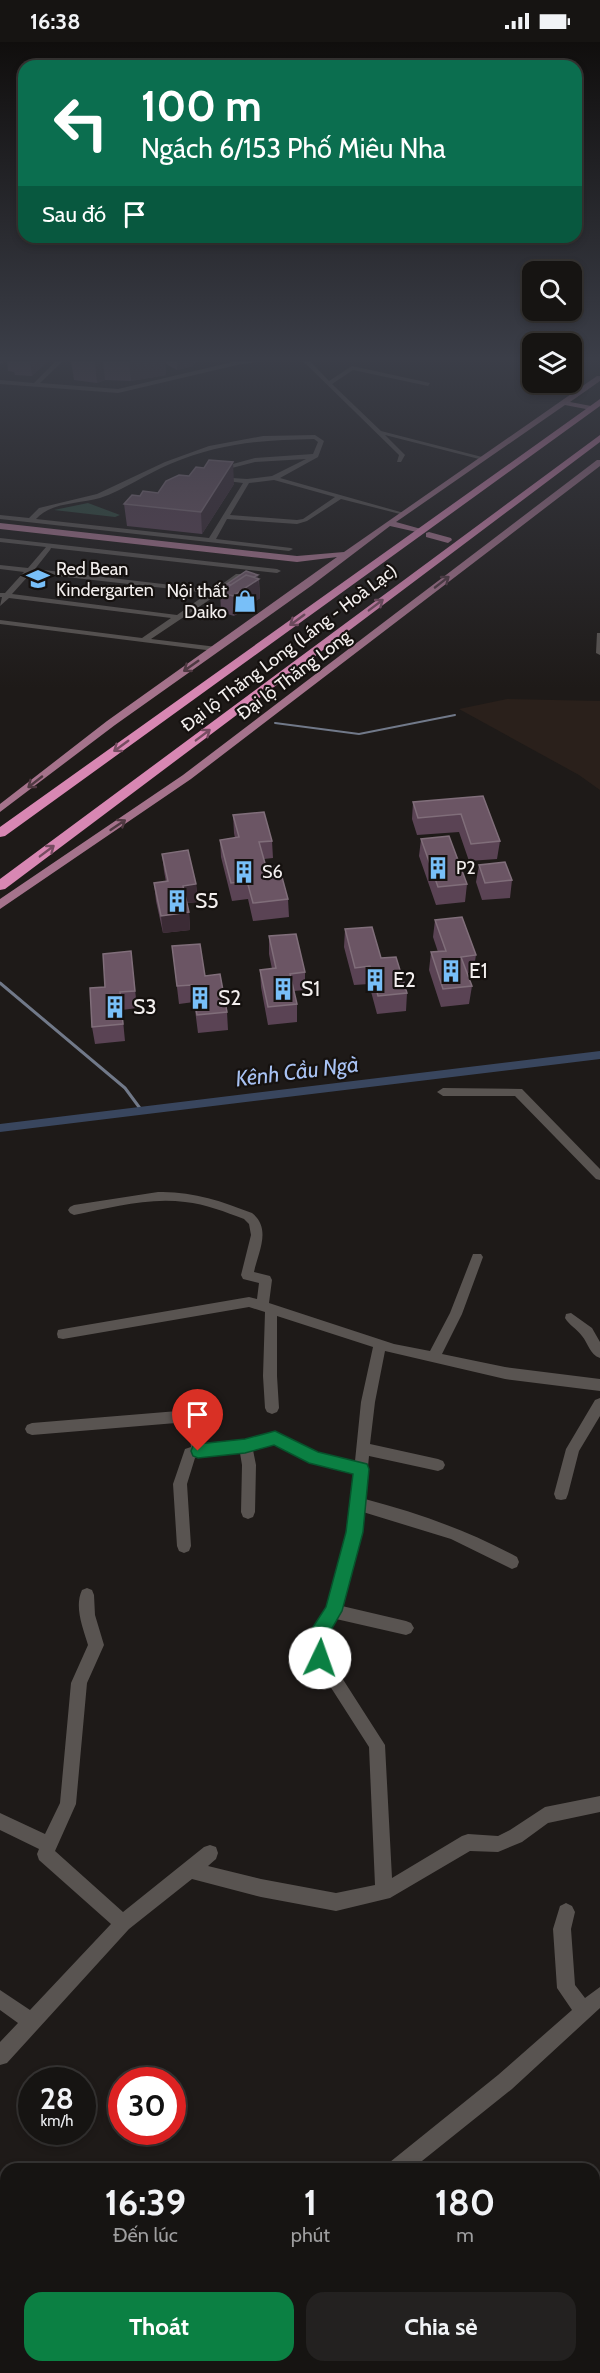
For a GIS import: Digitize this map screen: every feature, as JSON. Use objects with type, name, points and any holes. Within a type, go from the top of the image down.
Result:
[{"type":"highway","name":"Đại lộ Thăng Long (Láng - Hoà Lạc)","points":[[0,833],[506,470]]},
{"type":"highway","name":"Đại lộ Thăng Long (Láng - Hoà Lạc)","points":[[0,886],[557,470]]},
{"type":"main road","points":[[0,809],[111,723],[214,650],[304,575],[347,553],[466,470]]},
{"type":"main road","name":"Đại lộ Thăng Long","points":[[0,905],[195,772],[590,470]]},
{"type":"main road","points":[[389,523],[418,531]]},
{"type":"main road","points":[[0,526],[297,559],[347,553]]},
{"type":"main road","points":[[0,532],[304,575]]},
{"type":"main road","points":[[429,535],[448,540]]},
{"type":"main road","points":[[463,544],[484,550]]},
{"type":"street","points":[[31,520],[41,509],[99,496],[153,470]]},
{"type":"street","points":[[228,470],[213,475],[247,481],[274,478],[402,514]]},
{"type":"street","points":[[274,478],[288,470]]},
{"type":"street","points":[[212,539],[247,481]]},
{"type":"street","points":[[225,517],[297,522],[305,520],[340,497]]},
{"type":"street","points":[[0,517],[289,549]]},
{"type":"street","points":[[116,530],[125,519]]},
{"type":"street","points":[[0,540],[277,571]]},
{"type":"street","points":[[0,604],[4,596],[48,549]]},
{"type":"street","points":[[0,567],[215,592]]},
{"type":"street","points":[[144,640],[250,568]]},
{"type":"street","points":[[4,596],[178,617]]},
{"type":"street","points":[[0,622],[214,650]]},
{"type":"street","points":[[600,634],[600,653]]},
{"type":"street","points":[[443,1092],[518,1092],[600,1176]]},
{"type":"street","points":[[74,1210],[148,1198],[179,1197],[213,1203],[253,1218],[257,1227],[248,1275],[266,1280],[272,1408]]},
{"type":"street","points":[[433,1358],[456,1314],[477,1257]]},
{"type":"street","points":[[63,1334],[249,1302],[394,1349],[505,1373],[600,1384]]},
{"type":"street","points":[[571,1318],[587,1332],[600,1353]]},
{"type":"street","points":[[380,1343],[368,1402],[354,1532],[333,1611],[322,1627],[320,1658],[377,1745],[384,1892]]},
{"type":"street","points":[[561,1494],[573,1449],[600,1404]]},
{"type":"street","points":[[32,1429],[190,1416],[194,1419],[198,1451]]},
{"type":"street","points":[[184,1546],[180,1484],[190,1453],[245,1446],[275,1437],[315,1458],[361,1469]]},
{"type":"street","points":[[245,1446],[249,1465],[248,1512]]},
{"type":"street","points":[[363,1449],[438,1465]]},
{"type":"street","points":[[358,1504],[453,1532],[512,1562]]},
{"type":"street","points":[[87,1595],[87,1615],[96,1645],[79,1683],[68,1804],[45,1854],[123,1923]]},
{"type":"street","points":[[333,1611],[406,1628]]},
{"type":"street","points":[[191,1870],[261,1888],[336,1902],[384,1892],[468,1842],[498,1844],[516,1836],[544,1815],[600,1804]]},
{"type":"street","points":[[0,1821],[49,1845]]},
{"type":"street","points":[[0,2056],[123,1923],[210,1853]]},
{"type":"street","points":[[566,1912],[562,1929],[566,1988],[584,2011]]},
{"type":"street","points":[[404,2163],[505,2082],[600,1996]]},
{"type":"street","points":[[0,2000],[32,2022]]},
{"type":"shaded area","points":[[507,699],[600,701],[600,790],[579,775],[459,709]]},
{"type":"green space","points":[[88,503],[120,515],[115,517],[54,510]]},
{"type":"building","points":[[194,470],[228,470],[201,512],[124,504],[132,495],[140,496],[143,491],[158,493],[166,481],[179,475],[189,476]]},
{"type":"building","points":[[246,571],[258,575],[254,577],[246,575],[231,585],[227,584]]},
{"type":"building","points":[[246,575],[259,579],[233,596],[220,592]]},
{"type":"building","points":[[483,796],[500,841],[471,844],[461,814],[418,818],[413,802]]},
{"type":"building","name":"S6","points":[[264,812],[272,841],[259,842],[266,867],[279,866],[288,899],[253,903],[247,881],[231,883],[220,840],[239,837],[233,815]]},
{"type":"building","points":[[449,836],[467,884],[438,887],[421,839]]},
{"type":"building","points":[[188,850],[196,884],[183,886],[189,912],[161,916],[154,883],[168,881],[162,854]]},
{"type":"building","points":[[505,862],[512,880],[485,883],[479,865]]},
{"type":"building","points":[[462,917],[476,955],[461,957],[472,986],[443,989],[431,952],[446,951],[435,920]]},
{"type":"building","points":[[372,927],[381,958],[396,957],[407,993],[378,996],[370,966],[355,968],[345,929]]},
{"type":"building","name":"S1","points":[[296,934],[305,972],[290,974],[297,1004],[268,1007],[260,970],[276,968],[269,936]]},
{"type":"building","points":[[200,944],[205,976],[220,974],[227,1012],[197,1015],[192,985],[177,986],[172,946]]},
{"type":"building","name":"S3","points":[[131,951],[135,991],[120,992],[123,1024],[92,1027],[90,988],[105,987],[103,954]]},
{"type":"waterway","points":[[275,723],[359,734],[455,715]]},
{"type":"waterway","points":[[0,983],[125,1088],[142,1111]]},
{"type":"waterway","name":"Kênh Cầu Ngà","points":[[0,1128],[600,1055]]},
{"type":"place","name":"Red Bean Kindergarten","points":[[38,579]]},
{"type":"place","name":"Nội thất Daiko","points":[[245,601]]},
{"type":"place","name":"P2","points":[[438,868]]},
{"type":"place","name":"S6","points":[[244,872]]},
{"type":"place","name":"S5","points":[[177,901]]},
{"type":"place","name":"E1","points":[[451,971]]},
{"type":"place","name":"E2","points":[[375,980]]},
{"type":"place","name":"S1","points":[[283,989]]},
{"type":"place","name":"S2","points":[[200,998]]},
{"type":"place","name":"S3","points":[[115,1007]]},
{"type":"route","points":[[198,1451],[245,1446],[275,1437],[328,1463],[361,1469],[354,1532],[333,1611],[322,1627],[320,1658]]}]
